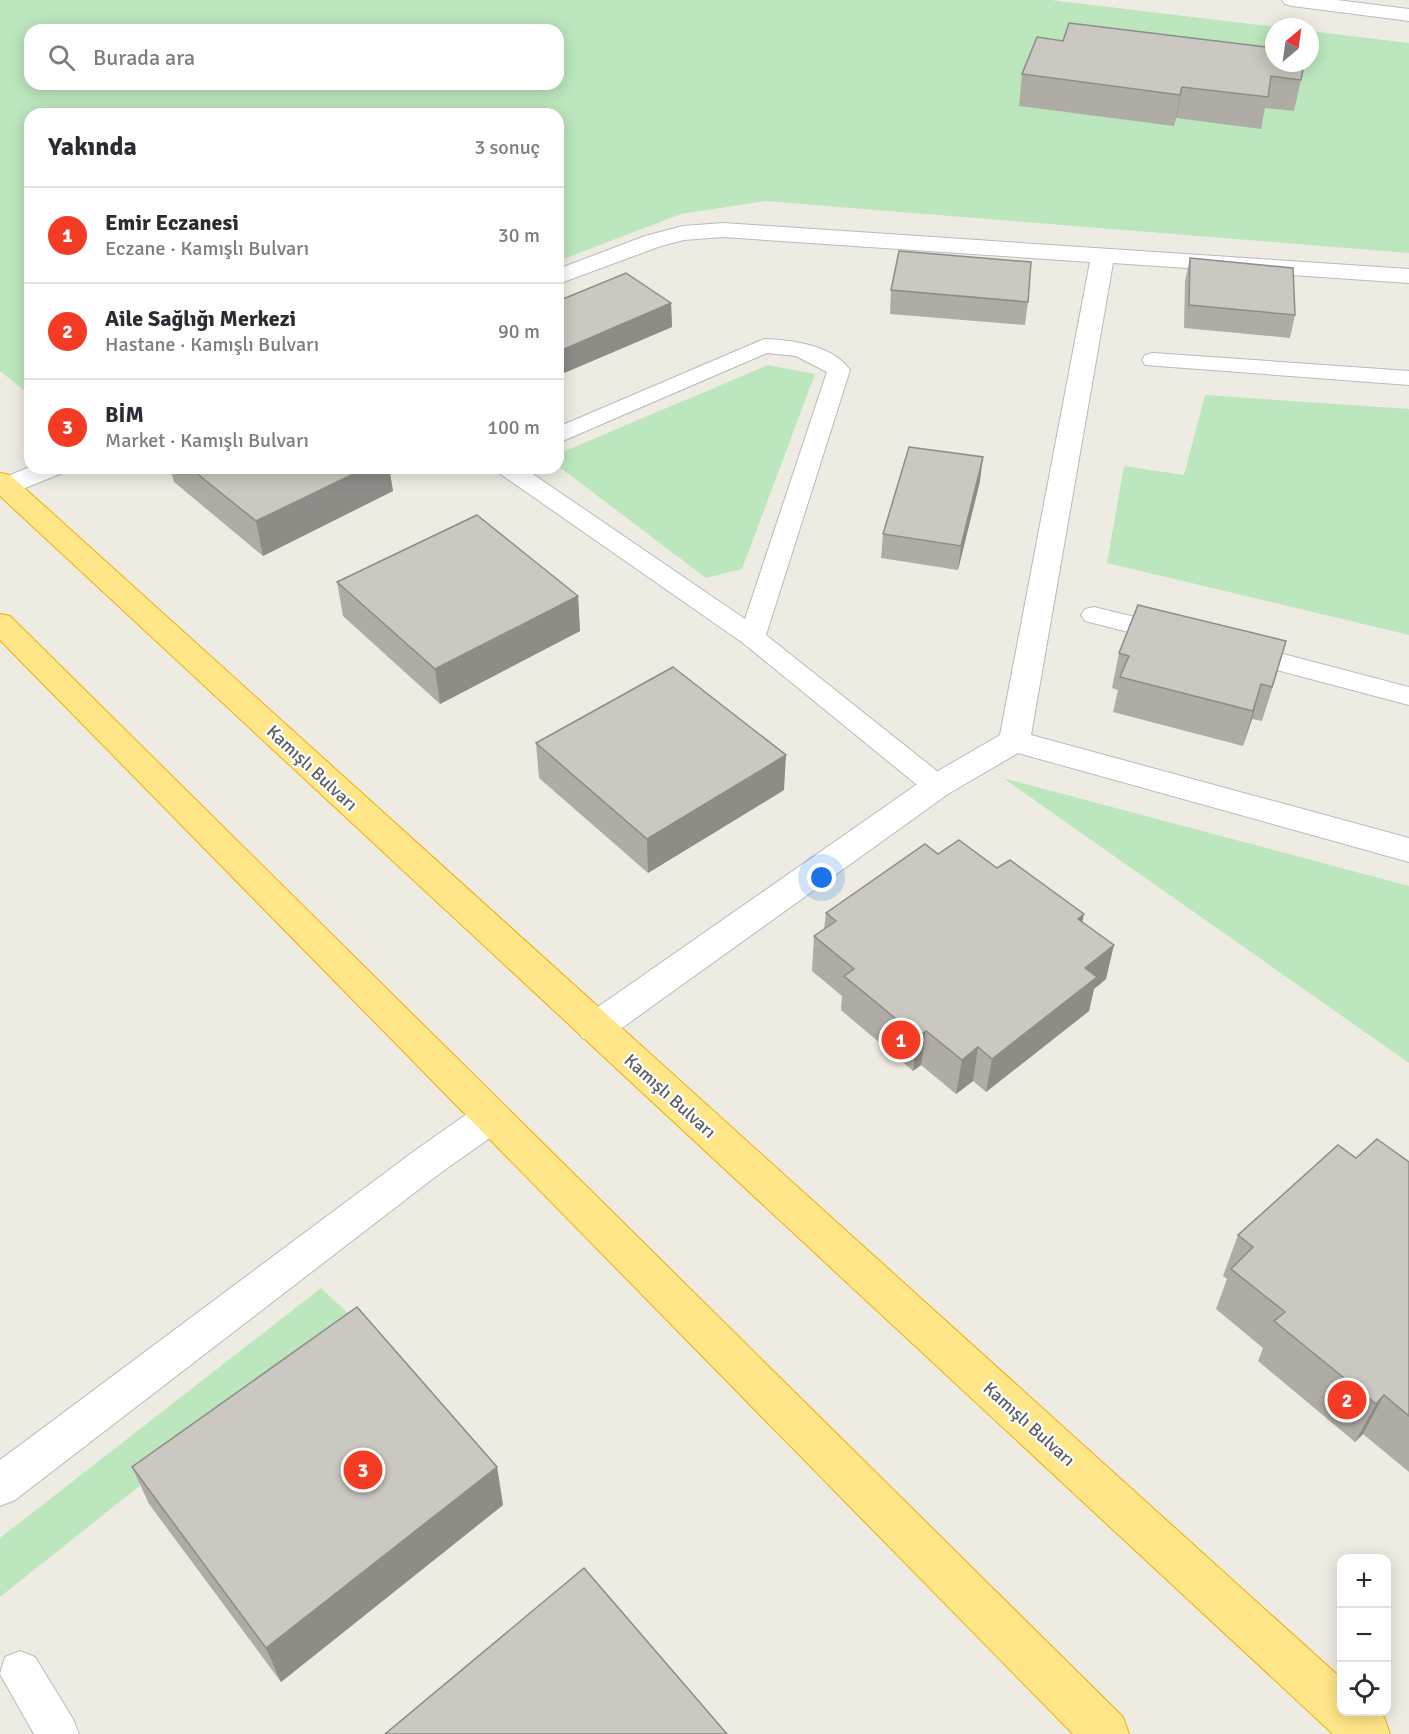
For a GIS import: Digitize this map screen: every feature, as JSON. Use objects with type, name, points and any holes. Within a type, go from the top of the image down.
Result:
[{"type":"highway","name":"Kamışlı Bulvarı","points":[[2,483],[1337,1706]]},
{"type":"highway","points":[[0,623],[1106,1734]]},
{"type":"highway","name":"Kamışlı Bulvarı","points":[[1347,1716],[1367,1734]]},
{"type":"street","points":[[1292,0],[1409,15]]},
{"type":"street","points":[[564,275],[653,241],[683,233],[723,230],[1409,276]]},
{"type":"street","points":[[1014,741],[1103,255]]},
{"type":"street","points":[[2,483],[31,474]]},
{"type":"street","points":[[595,1028],[937,786],[1014,741],[1409,850]]},
{"type":"street","points":[[0,1486],[426,1163],[491,1117]]},
{"type":"lane","points":[[564,433],[764,346],[791,347],[818,355],[838,370],[752,637]]},
{"type":"lane","points":[[1153,360],[1409,378]]},
{"type":"lane","points":[[517,474],[752,637],[937,786]]},
{"type":"lane","points":[[1094,615],[1409,696]]},
{"type":"lane","points":[[20,1672],[57,1734]]},
{"type":"green space","points":[[0,0],[1051,0],[1265,26],[1265,72],[1319,72],[1319,32],[1409,43],[1409,253],[765,201],[681,214],[564,259],[564,108],[24,108],[24,390],[0,371]]},
{"type":"green space","points":[[768,365],[815,374],[742,569],[706,578],[564,471],[564,451]]},
{"type":"green space","points":[[1205,395],[1409,409],[1409,635],[1107,563],[1124,466],[1184,475]]},
{"type":"green space","points":[[1003,778],[1409,886],[1409,1063]]},
{"type":"green space","points":[[321,1288],[352,1317],[0,1597],[0,1538]]},
{"type":"building","points":[[1069,23],[1265,47],[1265,72],[1302,72],[1301,80],[1271,76],[1268,97],[1182,87],[1180,95],[1022,74],[1037,37],[1063,41]]},
{"type":"building","points":[[899,251],[1031,262],[1028,302],[891,290]]},
{"type":"building","points":[[1190,258],[1293,268],[1295,315],[1189,305]]},
{"type":"building","points":[[626,273],[671,303],[564,349],[564,299]]},
{"type":"building","points":[[909,447],[983,457],[961,546],[883,534]]},
{"type":"building","points":[[197,474],[354,474],[256,521]]},
{"type":"building","points":[[477,515],[578,596],[435,669],[337,582]]},
{"type":"building","points":[[1138,605],[1286,641],[1272,687],[1261,684],[1253,711],[1120,677],[1129,656],[1119,653]]},
{"type":"building","points":[[673,667],[786,755],[647,839],[536,743]]},
{"type":"building","points":[[959,840],[997,868],[1010,860],[1084,914],[1078,919],[1114,945],[1085,968],[1097,977],[992,1059],[978,1047],[962,1060],[926,1031],[918,1037],[844,976],[854,969],[814,936],[836,921],[826,913],[925,844],[938,854]]},
{"type":"building","points":[[1377,1139],[1409,1162],[1409,1416],[1384,1395],[1376,1404],[1274,1321],[1285,1312],[1231,1269],[1253,1247],[1238,1235],[1338,1145],[1356,1158]]},
{"type":"building","points":[[357,1307],[497,1467],[266,1648],[132,1467]]},
{"type":"building","points":[[584,1568],[727,1734],[385,1734]]},
{"type":"place","name":"Emir Eczanesi","points":[[901,1040]]},
{"type":"place","name":"Aile Sağlığı Merkezi","points":[[1347,1400]]},
{"type":"place","name":"BİM","points":[[363,1470]]}]
